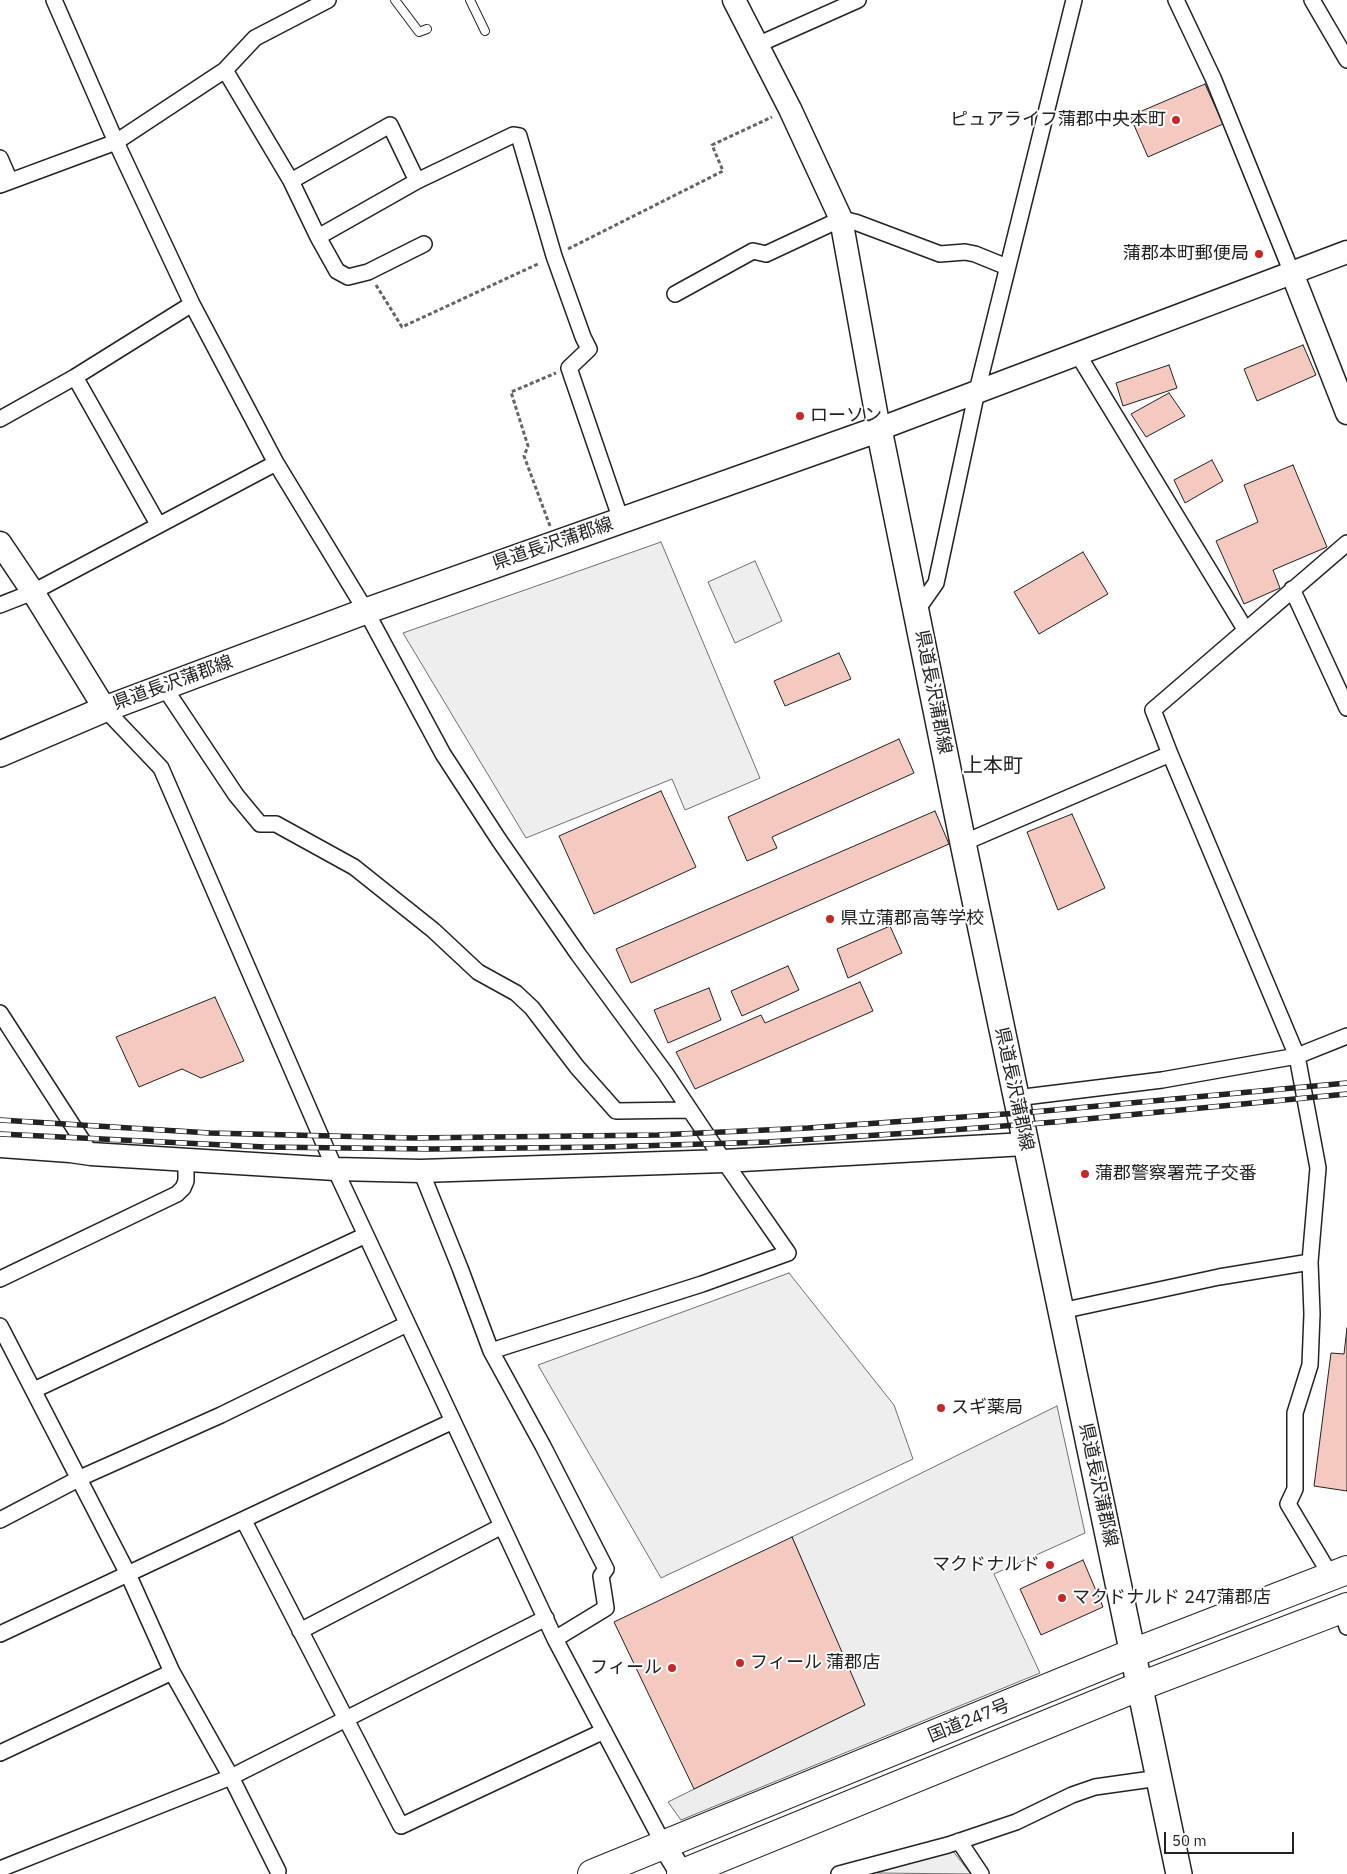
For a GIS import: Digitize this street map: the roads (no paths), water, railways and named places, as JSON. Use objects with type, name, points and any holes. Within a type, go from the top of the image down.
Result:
[{"type":"highway","name":"国道247号","points":[[592,1874],[1133,1653],[1339,1573]]},
{"type":"highway","name":"国道247号","points":[[682,1874],[1138,1687],[1345,1614]]},
{"type":"main road","name":"県道長沢蒲郡線","points":[[0,754],[105,709],[366,611],[880,429],[1025,1144],[1133,1653],[1138,1687],[1179,1874]]},
{"type":"street","points":[[54,0],[116,142],[192,304],[276,463],[366,611],[443,754],[499,840],[578,954],[666,1074],[788,1253],[702,1284],[491,1352]]},
{"type":"street","points":[[0,158],[5,183],[116,142],[224,70],[255,38],[328,0]]},
{"type":"street","points":[[734,0],[790,109],[842,219],[880,429],[1347,252]]},
{"type":"street","points":[[757,45],[858,0]]},
{"type":"street","points":[[917,610],[936,584],[977,391],[1006,267],[1074,0]]},
{"type":"street","points":[[1312,0],[1341,38],[1347,60]]},
{"type":"street","points":[[1179,1],[1213,78],[1347,413]]},
{"type":"street","points":[[224,70],[290,181],[337,271],[348,277],[368,272],[424,244]]},
{"type":"street","points":[[290,181],[390,125],[416,181]]},
{"type":"street","points":[[318,237],[416,181],[512,135],[519,136],[554,256],[589,349],[569,368],[621,520]]},
{"type":"street","points":[[675,294],[753,252],[766,254],[842,219],[855,222],[940,254],[965,252],[975,254],[1006,267]]},
{"type":"street","points":[[0,419],[75,376],[192,304]]},
{"type":"street","points":[[1077,353],[1245,630]]},
{"type":"street","points":[[75,376],[158,524]]},
{"type":"street","points":[[0,605],[33,592],[276,463]]},
{"type":"street","points":[[0,543],[33,592],[105,709],[161,768],[335,1169],[555,1639],[664,1845],[682,1874]]},
{"type":"street","points":[[1339,1573],[1288,1504],[1295,1489],[1295,1413],[1310,1365],[1312,1314],[1310,1262],[1318,1168],[1297,1056],[1153,710],[1347,543]]},
{"type":"street","points":[[1292,589],[1347,708]]},
{"type":"street","points":[[164,687],[236,795],[260,824],[276,824],[354,867],[433,930],[478,972],[516,993],[532,1008],[577,1067],[616,1111],[690,1110]]},
{"type":"street","points":[[963,843],[1170,754]]},
{"type":"street","points":[[0,1013],[92,1154]]},
{"type":"street","points":[[1016,1098],[1162,1080],[1297,1056],[1347,1036]]},
{"type":"street","points":[[0,1146],[92,1154],[335,1169],[421,1171],[724,1161],[1025,1144]]},
{"type":"street","points":[[0,1279],[177,1194],[183,1188],[186,1181],[186,1160]]},
{"type":"street","points":[[421,1171],[491,1352],[543,1446],[606,1569],[601,1576],[606,1608],[555,1639]]},
{"type":"street","points":[[34,1390],[366,1235]]},
{"type":"street","points":[[1061,1311],[1219,1277],[1310,1262]]},
{"type":"street","points":[[0,1520],[80,1478],[221,1415],[407,1324]]},
{"type":"street","points":[[0,1326],[128,1574],[172,1672],[231,1777],[276,1873]]},
{"type":"street","points":[[0,1634],[244,1521],[453,1421]]},
{"type":"street","points":[[244,1521],[401,1826],[604,1731]]},
{"type":"street","points":[[300,1631],[502,1526]]},
{"type":"street","points":[[0,1868],[231,1777],[546,1618]]},
{"type":"street","points":[[0,1753],[172,1672]]},
{"type":"street","points":[[839,1874],[960,1841],[1016,1822],[1072,1795],[1095,1787],[1159,1778]]},
{"type":"street","points":[[960,1841],[981,1874]]},
{"type":"lane","points":[[395,0],[419,32],[427,29]]},
{"type":"lane","points":[[470,0],[485,31]]},
{"type":"railway","points":[[0,1120],[210,1133],[413,1138],[658,1135],[808,1128],[1033,1112],[1347,1083]]},
{"type":"railway","points":[[0,1134],[265,1147],[430,1149],[605,1147],[768,1142],[925,1132],[1055,1122],[1347,1094]]},
{"type":"place","name":"ピュアライフ蒲郡中央本町","points":[[1176,120]]},
{"type":"place","name":"蒲郡本町郵便局","points":[[1259,254]]},
{"type":"place","name":"ローソン","points":[[800,416]]},
{"type":"place","name":"県立蒲郡高等学校","points":[[830,919]]},
{"type":"place","name":"蒲郡警察署荒子交番","points":[[1085,1174]]},
{"type":"place","name":"スギ薬局","points":[[941,1408]]},
{"type":"place","name":"マクドナルド","points":[[1050,1565]]},
{"type":"place","name":"マクドナルド 247蒲郡店","points":[[1062,1598]]},
{"type":"place","name":"フィール 蒲郡店","points":[[740,1663]]},
{"type":"place","name":"フィール","points":[[672,1668]]},
{"type":"district","name":"上本町","points":[[993,766]]}]
